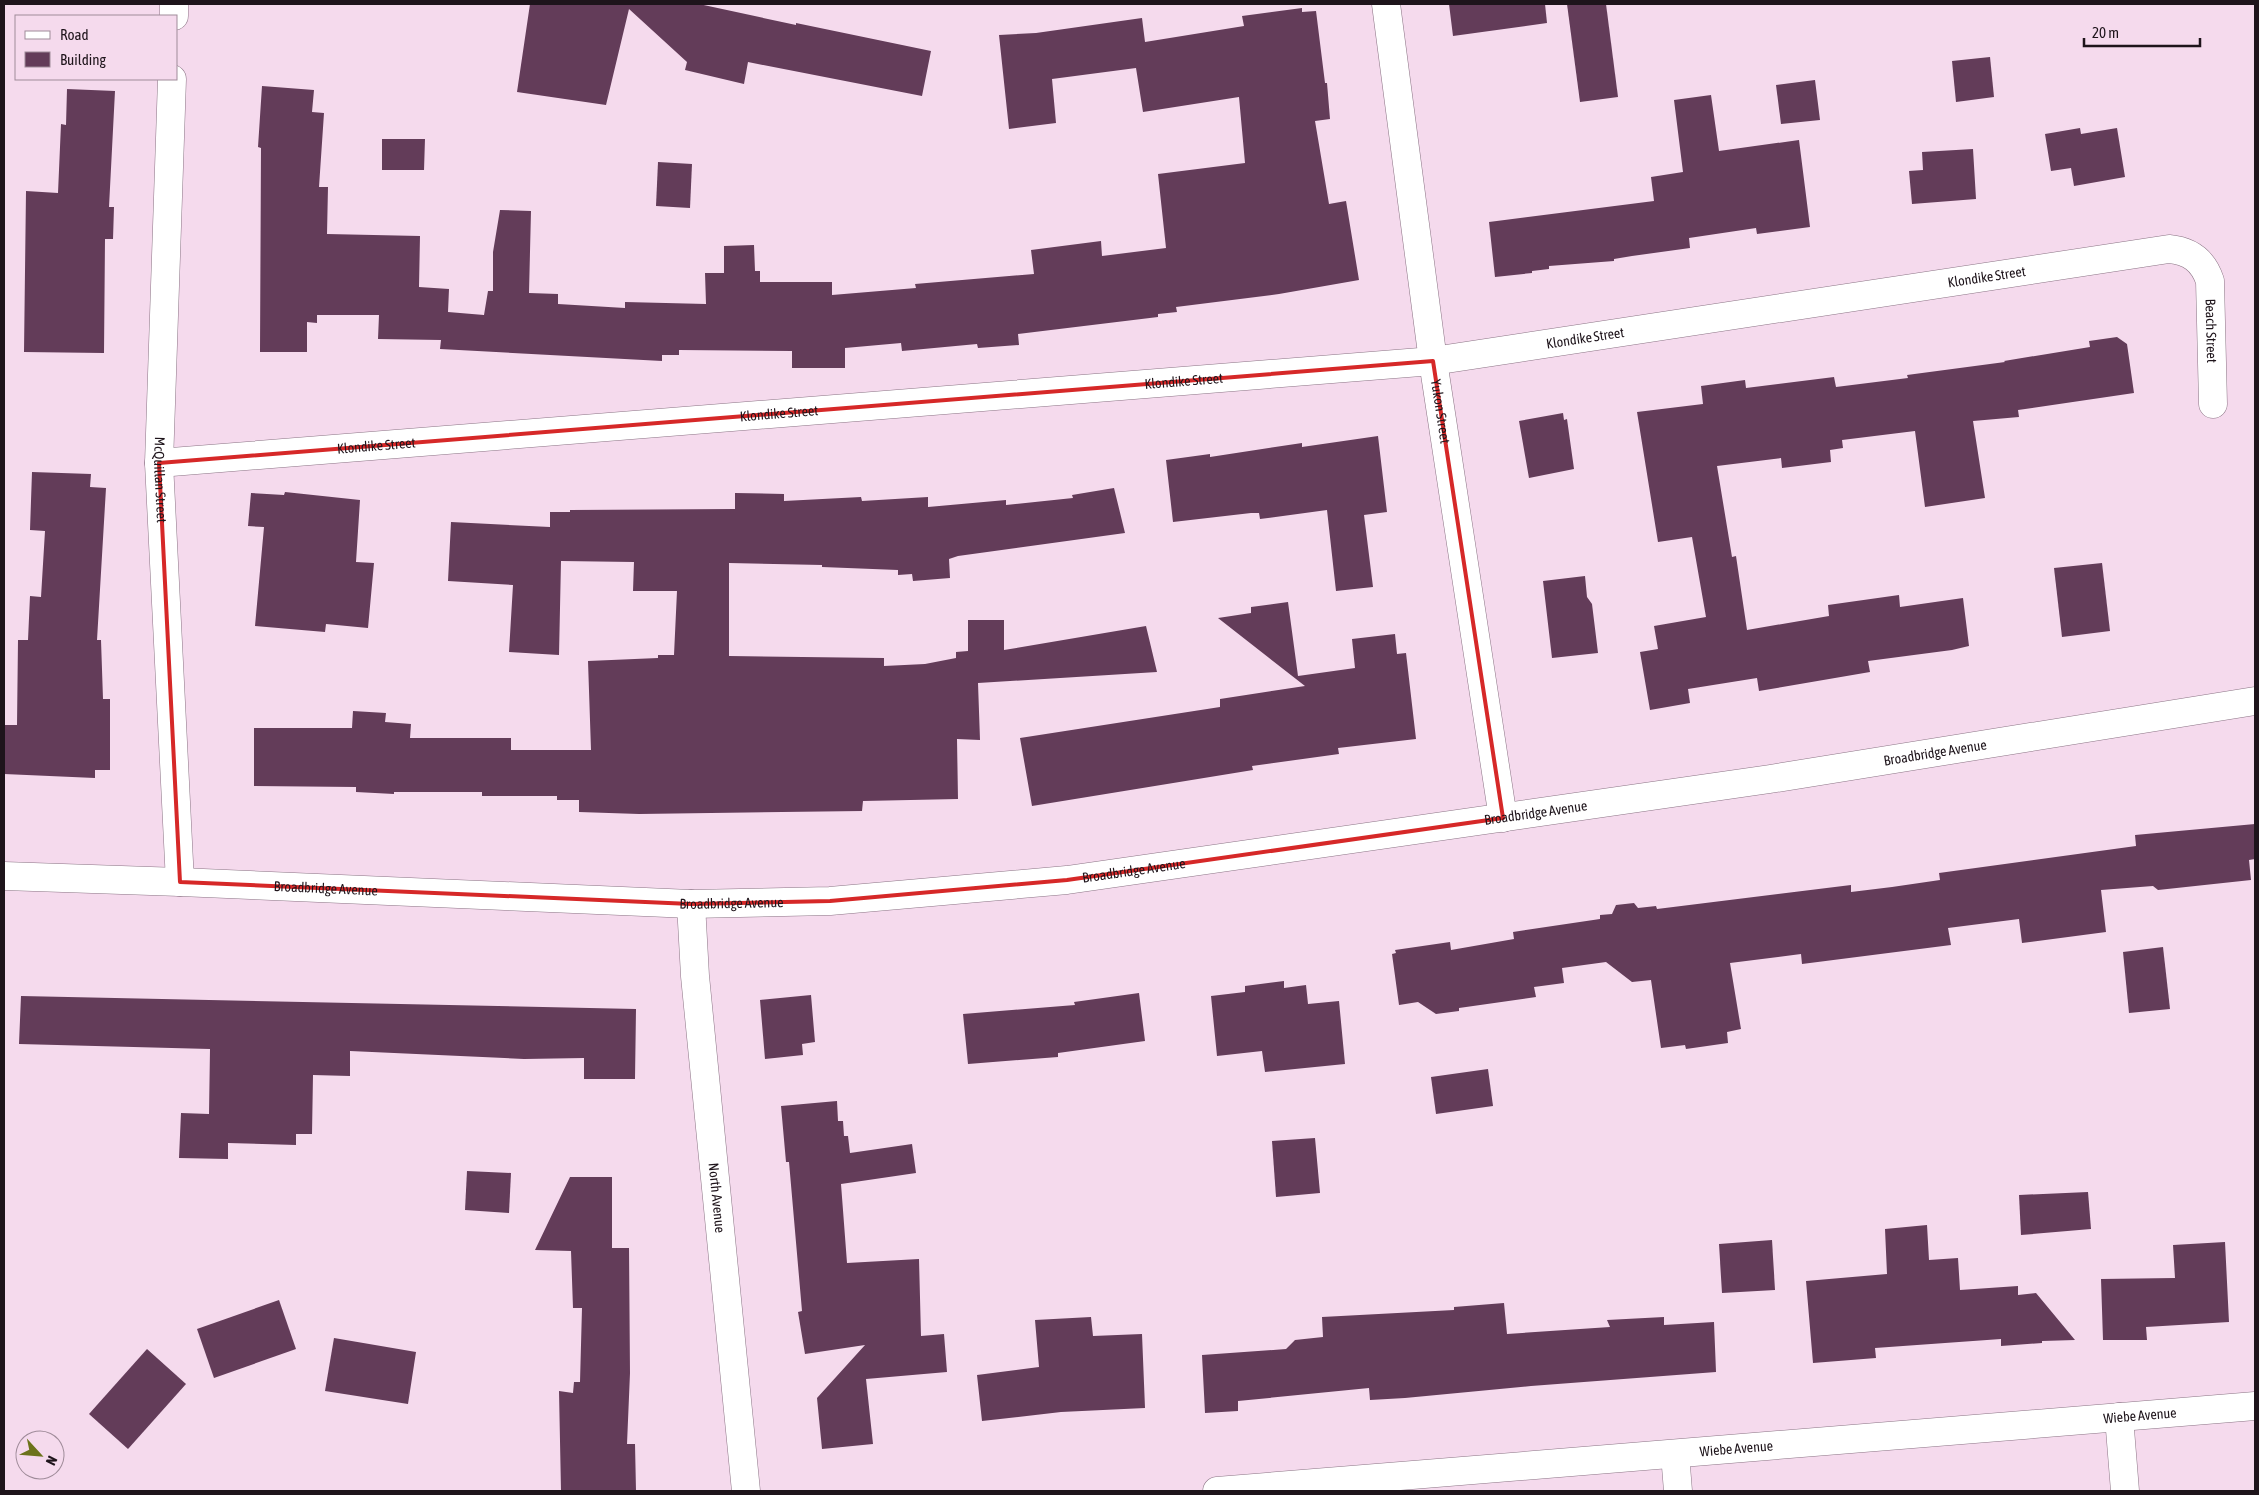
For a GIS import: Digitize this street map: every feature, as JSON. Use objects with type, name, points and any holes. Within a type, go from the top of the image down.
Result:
[{"type":"street","name":"Yukon Street","points":[[1386,4],[1433,361],[1503,818]]},
{"type":"street","name":"McQuillan Street","points":[[172,80],[159,463],[180,882]]},
{"type":"street","name":"Klondike Street","points":[[159,463],[1433,361],[2169,249],[2181,250],[2199,260]]},
{"type":"street","name":"Beach Street","points":[[2199,260],[2206,270],[2210,281],[2213,404]]},
{"type":"street","name":"Broadbridge Avenue","points":[[4,876],[691,904],[830,901],[1067,880],[1779,777],[2255,701]]},
{"type":"street","name":"North Avenue","points":[[691,904],[695,976],[746,1491]]},
{"type":"street","name":"Wiebe Avenue","points":[[1230,1491],[2255,1406]]},
{"type":"street","points":[[2119,1417],[2126,1491]]},
{"type":"street","points":[[1675,1454],[1678,1491]]},
{"type":"highlighted area","points":[[1433,361],[1503,818],[1067,880],[830,901],[691,904],[180,882],[159,463]]},
{"type":"building","points":[[530,4],[699,4],[931,51],[922,96],[748,62],[744,84],[685,70],[687,62],[629,9],[606,105],[517,92]]},
{"type":"building","points":[[1449,4],[1545,4],[1547,23],[1453,36]]},
{"type":"building","points":[[1567,4],[1606,4],[1618,97],[1580,102]]},
{"type":"building","points":[[1302,8],[1302,12],[1316,11],[1325,83],[1327,83],[1330,119],[1315,121],[1329,204],[1346,201],[1359,280],[1279,294],[1176,307],[1177,312],[1158,314],[1158,317],[1018,334],[1019,345],[978,348],[977,344],[902,351],[901,343],[845,348],[845,368],[792,368],[792,351],[679,350],[679,355],[662,355],[662,361],[440,349],[441,340],[378,339],[379,315],[317,315],[317,323],[307,322],[307,352],[260,352],[261,148],[258,147],[262,86],[314,90],[312,112],[324,113],[319,187],[328,187],[327,234],[420,236],[419,287],[449,289],[448,312],[484,315],[488,291],[493,291],[493,252],[500,210],[531,211],[529,293],[558,294],[558,304],[625,308],[625,302],[706,304],[705,273],[724,273],[724,246],[754,245],[755,271],[760,271],[760,282],[832,282],[832,295],[916,288],[915,284],[1034,274],[1031,250],[1101,241],[1102,256],[1166,248],[1158,174],[1245,163],[1239,97],[1143,112],[1136,68],[1052,79],[1056,123],[1009,129],[999,35],[1036,33],[1142,18],[1145,42],[1244,26],[1242,16]]},
{"type":"building","points":[[1990,57],[1994,97],[1956,102],[1952,61]]},
{"type":"building","points":[[1815,80],[1820,120],[1781,124],[1776,85]]},
{"type":"building","points":[[67,89],[115,91],[109,207],[114,207],[113,239],[105,239],[104,353],[24,352],[26,191],[58,193],[61,124],[66,125]]},
{"type":"building","points":[[1711,95],[1719,151],[1799,140],[1810,227],[1757,234],[1756,228],[1689,238],[1690,248],[1614,259],[1614,261],[1549,266],[1549,269],[1532,271],[1532,273],[1495,277],[1489,222],[1654,201],[1651,177],[1683,172],[1674,100]]},
{"type":"building","points":[[2080,128],[2081,134],[2117,128],[2125,177],[2074,186],[2071,168],[2051,171],[2045,134]]},
{"type":"building","points":[[382,139],[425,139],[424,170],[382,170]]},
{"type":"building","points":[[1973,149],[1976,199],[1912,204],[1909,171],[1923,170],[1922,152]]},
{"type":"building","points":[[658,162],[692,164],[690,208],[656,206]]},
{"type":"building","points":[[2117,337],[2127,344],[2134,393],[2018,410],[2019,417],[1973,421],[1985,498],[1925,507],[1915,431],[1842,440],[1843,448],[1830,450],[1831,462],[1782,468],[1781,458],[1717,466],[1732,557],[1736,556],[1747,630],[1829,616],[1828,605],[1899,595],[1900,607],[1963,598],[1969,646],[1868,661],[1870,672],[1759,691],[1757,678],[1688,689],[1690,703],[1650,710],[1640,652],[1658,649],[1654,626],[1706,617],[1692,537],[1658,542],[1637,412],[1703,404],[1701,386],[1745,380],[1746,388],[1834,377],[1836,387],[1908,378],[1907,375],[2005,362],[2090,347],[2089,341]]},
{"type":"building","points":[[1563,413],[1564,420],[1567,419],[1574,469],[1529,478],[1519,421]]},
{"type":"building","points":[[1378,436],[1387,512],[1364,515],[1373,587],[1336,591],[1327,510],[1260,519],[1259,513],[1251,513],[1173,522],[1166,460],[1210,454],[1210,457],[1302,443],[1302,447]]},
{"type":"building","points":[[32,472],[91,474],[90,487],[106,488],[97,640],[101,640],[103,699],[110,699],[110,770],[95,770],[95,778],[4,774],[4,725],[17,725],[18,640],[28,640],[30,596],[41,597],[45,531],[30,530]]},
{"type":"building","points":[[1114,488],[1125,533],[958,556],[949,559],[950,578],[913,581],[912,574],[898,575],[898,570],[822,567],[822,565],[729,563],[729,656],[884,658],[884,666],[925,664],[956,658],[956,652],[968,651],[968,620],[1004,620],[1004,650],[1146,626],[1157,672],[978,683],[980,740],[957,739],[958,799],[863,801],[862,811],[639,814],[579,812],[579,800],[557,800],[557,796],[482,796],[482,792],[394,792],[394,794],[356,792],[356,787],[254,786],[254,728],[352,728],[353,711],[386,713],[385,722],[411,724],[410,738],[511,738],[511,750],[591,750],[588,661],[658,658],[658,655],[674,655],[677,591],[633,591],[634,562],[561,561],[559,655],[509,652],[513,585],[448,581],[451,522],[550,527],[550,512],[570,512],[570,510],[735,509],[735,493],[784,494],[784,501],[861,497],[862,501],[928,497],[928,507],[1006,500],[1006,505],[1073,498],[1072,495]]},
{"type":"building","points":[[285,492],[360,500],[356,562],[374,563],[368,628],[326,624],[325,632],[255,626],[264,527],[248,526],[251,493],[284,495]]},
{"type":"building","points":[[2102,563],[2110,631],[2062,637],[2054,568]]},
{"type":"building","points":[[1585,576],[1587,597],[1592,604],[1598,653],[1552,658],[1543,581]]},
{"type":"building","points":[[1288,602],[1298,676],[1355,668],[1352,639],[1395,634],[1397,654],[1406,653],[1416,739],[1338,748],[1339,754],[1252,766],[1253,770],[1032,806],[1020,738],[1220,707],[1220,699],[1305,686],[1218,618],[1251,613],[1251,607]]},
{"type":"building","points":[[2255,824],[2255,859],[2249,860],[2251,880],[2158,890],[2153,886],[2101,890],[2106,932],[2022,943],[2019,919],[1948,928],[1951,945],[1802,964],[1801,954],[1730,963],[1741,1029],[1727,1032],[1728,1043],[1686,1049],[1685,1045],[1661,1048],[1651,980],[1632,982],[1606,962],[1562,968],[1564,983],[1534,987],[1536,997],[1459,1008],[1459,1011],[1436,1014],[1418,1002],[1399,1005],[1392,954],[1396,953],[1395,950],[1450,942],[1451,950],[1514,939],[1513,932],[1600,919],[1600,915],[1612,914],[1616,905],[1634,903],[1638,908],[1656,906],[1657,909],[1851,885],[1851,892],[1892,887],[1940,880],[1939,873],[2136,846],[2135,835]]},
{"type":"building","points":[[2163,947],[2170,1009],[2129,1013],[2123,952]]},
{"type":"building","points":[[1284,981],[1284,988],[1306,985],[1308,1004],[1339,1001],[1345,1064],[1265,1072],[1262,1051],[1217,1056],[1211,996],[1245,992],[1245,986]]},
{"type":"building","points":[[1139,993],[1145,1041],[1058,1053],[1058,1057],[968,1064],[963,1014],[1075,1005],[1074,1002]]},
{"type":"building","points":[[811,995],[815,1042],[802,1044],[803,1055],[765,1059],[760,1000]]},
{"type":"building","points":[[21,996],[636,1009],[635,1079],[584,1079],[584,1058],[524,1059],[350,1051],[350,1076],[313,1075],[312,1134],[296,1134],[296,1145],[228,1143],[228,1159],[179,1158],[181,1113],[209,1114],[210,1049],[19,1044]]},
{"type":"building","points":[[1488,1069],[1493,1106],[1436,1114],[1431,1077]]},
{"type":"building","points":[[837,1101],[838,1121],[843,1121],[844,1136],[848,1136],[850,1153],[912,1144],[916,1173],[841,1184],[847,1263],[919,1259],[921,1336],[944,1334],[947,1372],[866,1379],[873,1444],[822,1449],[817,1398],[865,1345],[805,1354],[798,1312],[802,1311],[789,1162],[786,1162],[781,1106]]},
{"type":"building","points":[[1315,1138],[1320,1193],[1276,1197],[1272,1141]]},
{"type":"building","points":[[467,1171],[511,1173],[509,1213],[465,1210]]},
{"type":"building","points":[[570,1177],[612,1177],[612,1248],[629,1248],[630,1373],[627,1444],[635,1444],[636,1491],[561,1491],[559,1391],[573,1393],[574,1382],[580,1382],[582,1308],[573,1308],[571,1251],[535,1250]]},
{"type":"building","points":[[2088,1192],[2091,1229],[2021,1235],[2019,1195]]},
{"type":"building","points":[[1927,1225],[1929,1260],[1958,1258],[1960,1290],[2018,1286],[2018,1295],[2036,1293],[2075,1340],[2042,1341],[2042,1343],[2001,1346],[2001,1339],[1875,1348],[1876,1358],[1813,1363],[1806,1281],[1887,1274],[1885,1229]]},
{"type":"building","points":[[1772,1240],[1775,1290],[1722,1293],[1719,1244]]},
{"type":"building","points":[[2225,1242],[2229,1322],[2146,1327],[2147,1340],[2103,1340],[2101,1279],[2175,1278],[2173,1245]]},
{"type":"building","points":[[279,1300],[296,1349],[214,1378],[197,1329]]},
{"type":"building","points":[[1504,1303],[1507,1334],[1610,1327],[1607,1320],[1664,1317],[1664,1325],[1714,1322],[1716,1372],[1370,1400],[1369,1388],[1238,1401],[1238,1411],[1205,1413],[1202,1355],[1286,1349],[1295,1340],[1323,1337],[1322,1317],[1454,1310],[1454,1307]]},
{"type":"building","points":[[1091,1317],[1093,1336],[1142,1334],[1145,1408],[1061,1412],[982,1421],[977,1375],[1039,1367],[1035,1320]]},
{"type":"building","points":[[334,1338],[416,1352],[408,1404],[325,1391]]},
{"type":"building","points":[[147,1349],[186,1384],[128,1449],[89,1414]]}]
